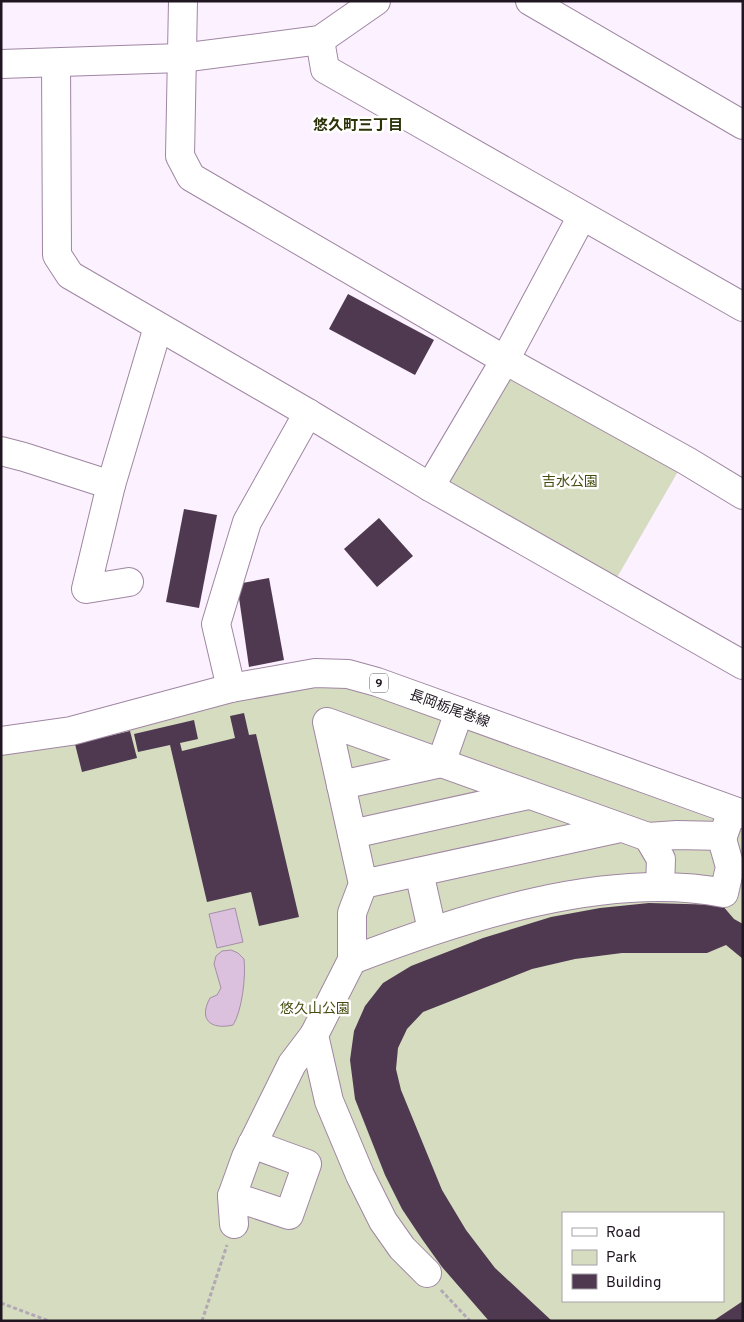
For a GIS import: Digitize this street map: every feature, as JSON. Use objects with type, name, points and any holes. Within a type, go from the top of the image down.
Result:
[{"type":"street","points":[[183,1],[180,156],[191,177],[506,360],[687,461],[743,495]]},
{"type":"street","points":[[1,64],[181,58],[320,40],[376,1]]},
{"type":"street","points":[[530,1],[743,125]]},
{"type":"street","points":[[320,40],[325,69],[743,307]]},
{"type":"street","points":[[56,63],[57,256],[70,275],[308,413],[430,487],[743,664]]},
{"type":"street","points":[[430,487],[506,360],[582,216]]},
{"type":"street","points":[[129,582],[86,589],[111,485],[158,327]]},
{"type":"street","points":[[232,688],[216,624],[247,522],[308,413]]},
{"type":"street","points":[[1,451],[111,485]]},
{"type":"street","name":"長岡栃尾巻線","points":[[1,741],[71,731],[232,688],[315,673],[348,674],[377,682],[738,812]]},
{"type":"street","points":[[440,763],[459,712]]},
{"type":"street","points":[[234,1224],[232,1196],[246,1157],[292,1064],[314,1035],[352,960],[352,913],[363,884],[327,722],[648,837],[677,835],[723,836]]},
{"type":"street","points":[[341,785],[440,763]]},
{"type":"street","points":[[352,834],[528,795]]},
{"type":"street","points":[[352,960],[432,930],[552,899],[628,888],[696,888],[724,892],[736,869],[722,839],[738,812]]},
{"type":"street","points":[[363,884],[620,828]]},
{"type":"street","points":[[648,837],[661,859],[660,887]]},
{"type":"street","points":[[419,872],[432,930]]},
{"type":"street","points":[[314,1035],[329,1101],[360,1176],[383,1221],[402,1248],[427,1273]]},
{"type":"street","points":[[232,1196],[289,1215],[307,1164],[252,1144]]},
{"type":"path","points":[[202,1321],[234,1224]]},
{"type":"path","points":[[427,1273],[470,1321]]},
{"type":"path","points":[[1,1303],[49,1321]]},
{"type":"green space","name":"吉水公園","points":[[508,371],[680,468],[615,581],[443,484]]},
{"type":"green space","name":"悠久山公園","points":[[313,684],[354,689],[743,830],[743,1321],[1,1321],[1,751],[272,690]]},
{"type":"shaded area","points":[[235,908],[243,942],[217,948],[209,914]]},
{"type":"shaded area","points":[[231,950],[238,953],[244,959],[243,994],[233,1025],[218,1026],[209,1022],[205,1012],[210,998],[217,995],[221,988],[214,964],[216,956],[222,951]]},
{"type":"building","points":[[348,294],[434,340],[415,375],[329,329]]},
{"type":"building","points":[[184,509],[217,515],[199,608],[166,602]]},
{"type":"building","points":[[379,518],[413,556],[377,587],[344,549]]},
{"type":"building","points":[[269,578],[284,660],[249,667],[237,584]]},
{"type":"building","points":[[244,713],[249,735],[256,734],[299,917],[259,926],[251,892],[207,902],[170,745],[138,752],[134,734],[194,720],[198,739],[180,743],[182,751],[235,738],[230,716]]},
{"type":"building","points":[[130,731],[137,758],[82,772],[75,744]]},
{"type":"building","points":[[649,903],[722,905],[734,919],[743,924],[743,959],[726,945],[707,953],[622,953],[575,959],[532,969],[423,1012],[407,1029],[398,1048],[396,1069],[401,1090],[442,1190],[466,1230],[495,1268],[552,1321],[489,1321],[442,1267],[422,1239],[402,1209],[385,1175],[355,1099],[350,1060],[354,1031],[365,1006],[383,983],[411,966],[483,938],[551,917],[600,908]]},
{"type":"building","points":[[743,1301],[743,1321],[713,1321]]},
{"type":"district","name":"悠久町三丁目","points":[[358,125]]}]
